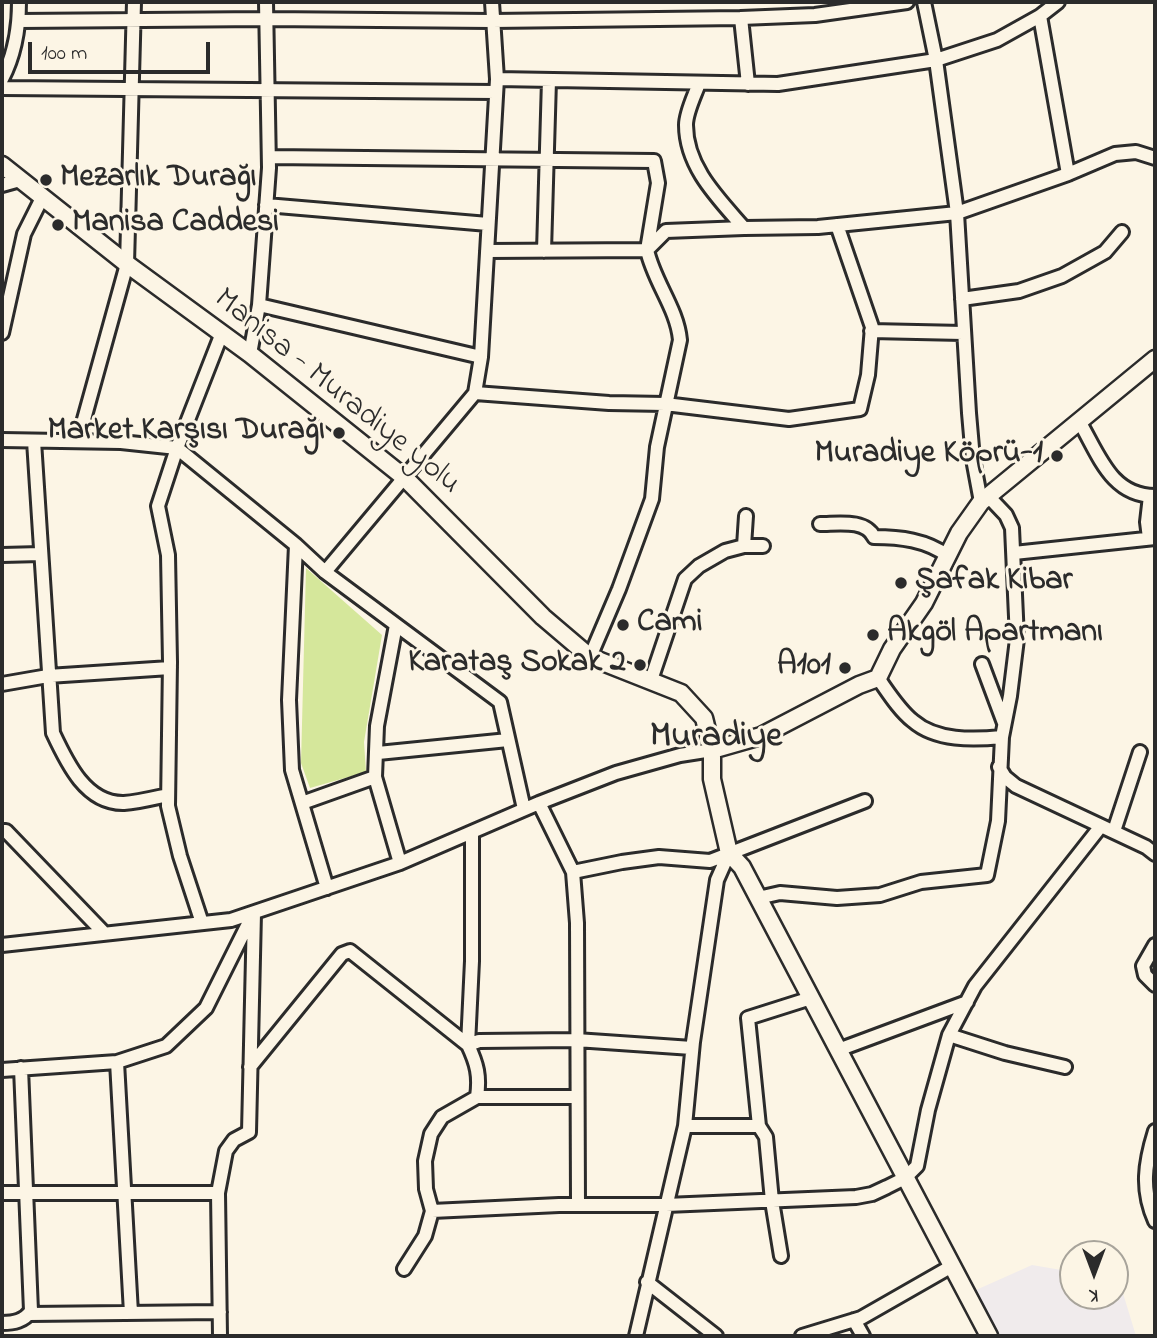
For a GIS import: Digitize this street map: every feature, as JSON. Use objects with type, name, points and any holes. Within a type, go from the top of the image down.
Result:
[{"type":"main road","name":"Manisa - Muradiye yolu","points":[[2,165],[127,264],[250,354],[405,478],[544,617],[590,657],[681,693],[704,718],[712,750],[712,779],[729,853]]},
{"type":"main road","points":[[712,750],[761,736],[877,678],[892,649],[924,603],[958,533],[985,499],[1155,359]]},
{"type":"main road","points":[[729,853],[742,867],[989,1336]]},
{"type":"street","points":[[2,79],[8,67],[19,22],[19,2]]},
{"type":"street","points":[[78,441],[127,264],[134,2]]},
{"type":"street","points":[[250,354],[259,305],[269,158],[265,2]]},
{"type":"street","points":[[325,572],[475,393],[481,357],[496,85],[492,2]]},
{"type":"street","points":[[813,2],[815,15]]},
{"type":"street","points":[[19,22],[741,18],[815,15],[907,2]]},
{"type":"street","points":[[758,898],[780,893],[837,898],[880,895],[921,882],[987,875],[998,821],[999,767],[1017,639],[1012,528],[985,499],[973,459],[957,213],[936,60],[924,2]]},
{"type":"street","points":[[2,88],[267,89],[496,85],[549,80],[778,84],[936,60],[997,40],[1040,16],[1058,2]]},
{"type":"street","points":[[1040,16],[1068,174]]},
{"type":"street","points":[[741,18],[748,83]]},
{"type":"street","points":[[544,251],[549,80]]},
{"type":"street","points":[[699,83],[686,124],[692,153],[705,184],[744,228]]},
{"type":"street","points":[[487,251],[647,250],[666,231],[837,225],[957,213],[1068,174],[1115,154],[1136,152],[1155,158]]},
{"type":"street","points":[[269,158],[654,161],[658,183],[647,250],[650,267],[678,324],[680,340],[657,447],[652,499],[619,589],[590,657]]},
{"type":"street","points":[[2,185],[20,180]]},
{"type":"street","points":[[2,333],[24,234],[42,198]]},
{"type":"street","points":[[266,205],[488,224]]},
{"type":"street","points":[[475,393],[609,403],[665,404],[789,419],[860,409],[868,375],[872,327],[837,225]]},
{"type":"street","points":[[961,299],[1019,291],[1062,276],[1105,252],[1122,232]]},
{"type":"street","points":[[259,305],[481,357]]},
{"type":"street","points":[[871,331],[963,333]]},
{"type":"street","points":[[202,923],[180,856],[168,806],[168,555],[158,506],[222,333]]},
{"type":"street","points":[[1014,553],[1152,538],[1147,522],[1153,496],[1126,491],[1114,481],[1079,421]]},
{"type":"street","points":[[2,440],[121,442],[177,449],[296,545],[325,572],[500,702],[524,809]]},
{"type":"street","points":[[34,441],[53,733],[66,761],[94,797],[122,803],[168,795]]},
{"type":"street","points":[[744,546],[746,516]]},
{"type":"street","points":[[820,524],[864,527],[870,530],[874,537],[899,537],[936,547],[948,556]]},
{"type":"street","points":[[296,545],[289,700],[292,769],[327,888]]},
{"type":"street","points":[[651,680],[685,579],[699,566],[725,551],[744,546],[763,546]]},
{"type":"street","points":[[2,555],[41,554]]},
{"type":"street","points":[[396,625],[377,726],[375,777],[400,863]]},
{"type":"street","points":[[982,664],[1003,731]]},
{"type":"street","points":[[2,684],[48,677],[170,668]]},
{"type":"street","points":[[877,678],[912,721],[935,734],[979,739],[1003,731]]},
{"type":"street","points":[[378,753],[508,740]]},
{"type":"street","points":[[2,945],[231,920],[400,863],[524,809],[616,773],[680,755],[712,750]]},
{"type":"street","points":[[432,1211],[772,1201],[872,1194],[905,1178],[918,1166],[928,1110],[949,1035],[975,986],[1107,829],[1140,752]]},
{"type":"street","points":[[999,767],[1005,777],[1016,786],[1132,840],[1155,854]]},
{"type":"street","points":[[302,803],[375,777]]},
{"type":"street","points":[[573,872],[659,857],[710,861],[865,801]]},
{"type":"street","points":[[539,803],[573,872],[577,923],[578,1205]]},
{"type":"street","points":[[2,831],[6,831],[104,933]]},
{"type":"street","points":[[468,1045],[472,961],[472,832]]},
{"type":"street","points":[[1132,840],[1155,838]]},
{"type":"street","points":[[636,1336],[685,1126],[692,1048],[717,880],[729,853]]},
{"type":"street","points":[[2,1070],[117,1062],[166,1046],[206,1008],[254,913]]},
{"type":"street","points":[[220,1336],[218,1193],[226,1151],[234,1140],[249,1132],[254,913]]},
{"type":"street","points":[[1155,945],[1143,966],[1145,975],[1155,985]]},
{"type":"street","points":[[250,1067],[342,954],[350,951],[468,1045],[477,1063],[480,1077],[477,1097]]},
{"type":"street","points":[[781,1256],[772,1201],[766,1136],[759,1126],[748,1018],[811,998]]},
{"type":"street","points":[[838,1049],[967,1002]]},
{"type":"street","points":[[949,1035],[1065,1067]]},
{"type":"street","points":[[468,1045],[479,1041],[576,1040],[692,1048]]},
{"type":"street","points":[[117,1062],[131,1313]]},
{"type":"street","points":[[2,1323],[24,1319],[29,1314],[30,1303],[21,1068]]},
{"type":"street","points":[[404,1269],[425,1236],[432,1211],[425,1189],[425,1161],[430,1134],[442,1117],[477,1097],[577,1097]]},
{"type":"street","points":[[685,1126],[759,1126]]},
{"type":"street","points":[[1155,1131],[1144,1186],[1147,1204],[1155,1221]]},
{"type":"street","points":[[2,1193],[218,1193]]},
{"type":"street","points":[[802,1336],[854,1320],[952,1266]]},
{"type":"street","points":[[647,1282],[716,1336]]},
{"type":"street","points":[[29,1314],[220,1312]]},
{"type":"street","points":[[854,1320],[863,1336]]},
{"type":"shaded area","points":[[1032,1265],[1059,1270],[1059,1310],[1128,1310],[1136,1336],[999,1336],[976,1290]]},
{"type":"green space","points":[[306,568],[382,635],[364,742],[366,772],[310,788],[301,763]]},
{"type":"place","name":"Mezarlık Durağı","points":[[46,180]]},
{"type":"place","name":"Manisa Caddesi","points":[[58,225]]},
{"type":"place","name":"Market Karşısı Durağı","points":[[339,433]]},
{"type":"place","name":"Muradiye Köprü-1","points":[[1057,456]]},
{"type":"place","name":"Şafak Kibar","points":[[901,583]]},
{"type":"place","name":"Cami","points":[[623,625]]},
{"type":"place","name":"Akgöl Apartmanı","points":[[873,635]]},
{"type":"place","name":"Karataş Sokak 2","points":[[640,665]]},
{"type":"place","name":"A101","points":[[845,668]]},
{"type":"district","name":"Muradiye","points":[[716,739]]}]
